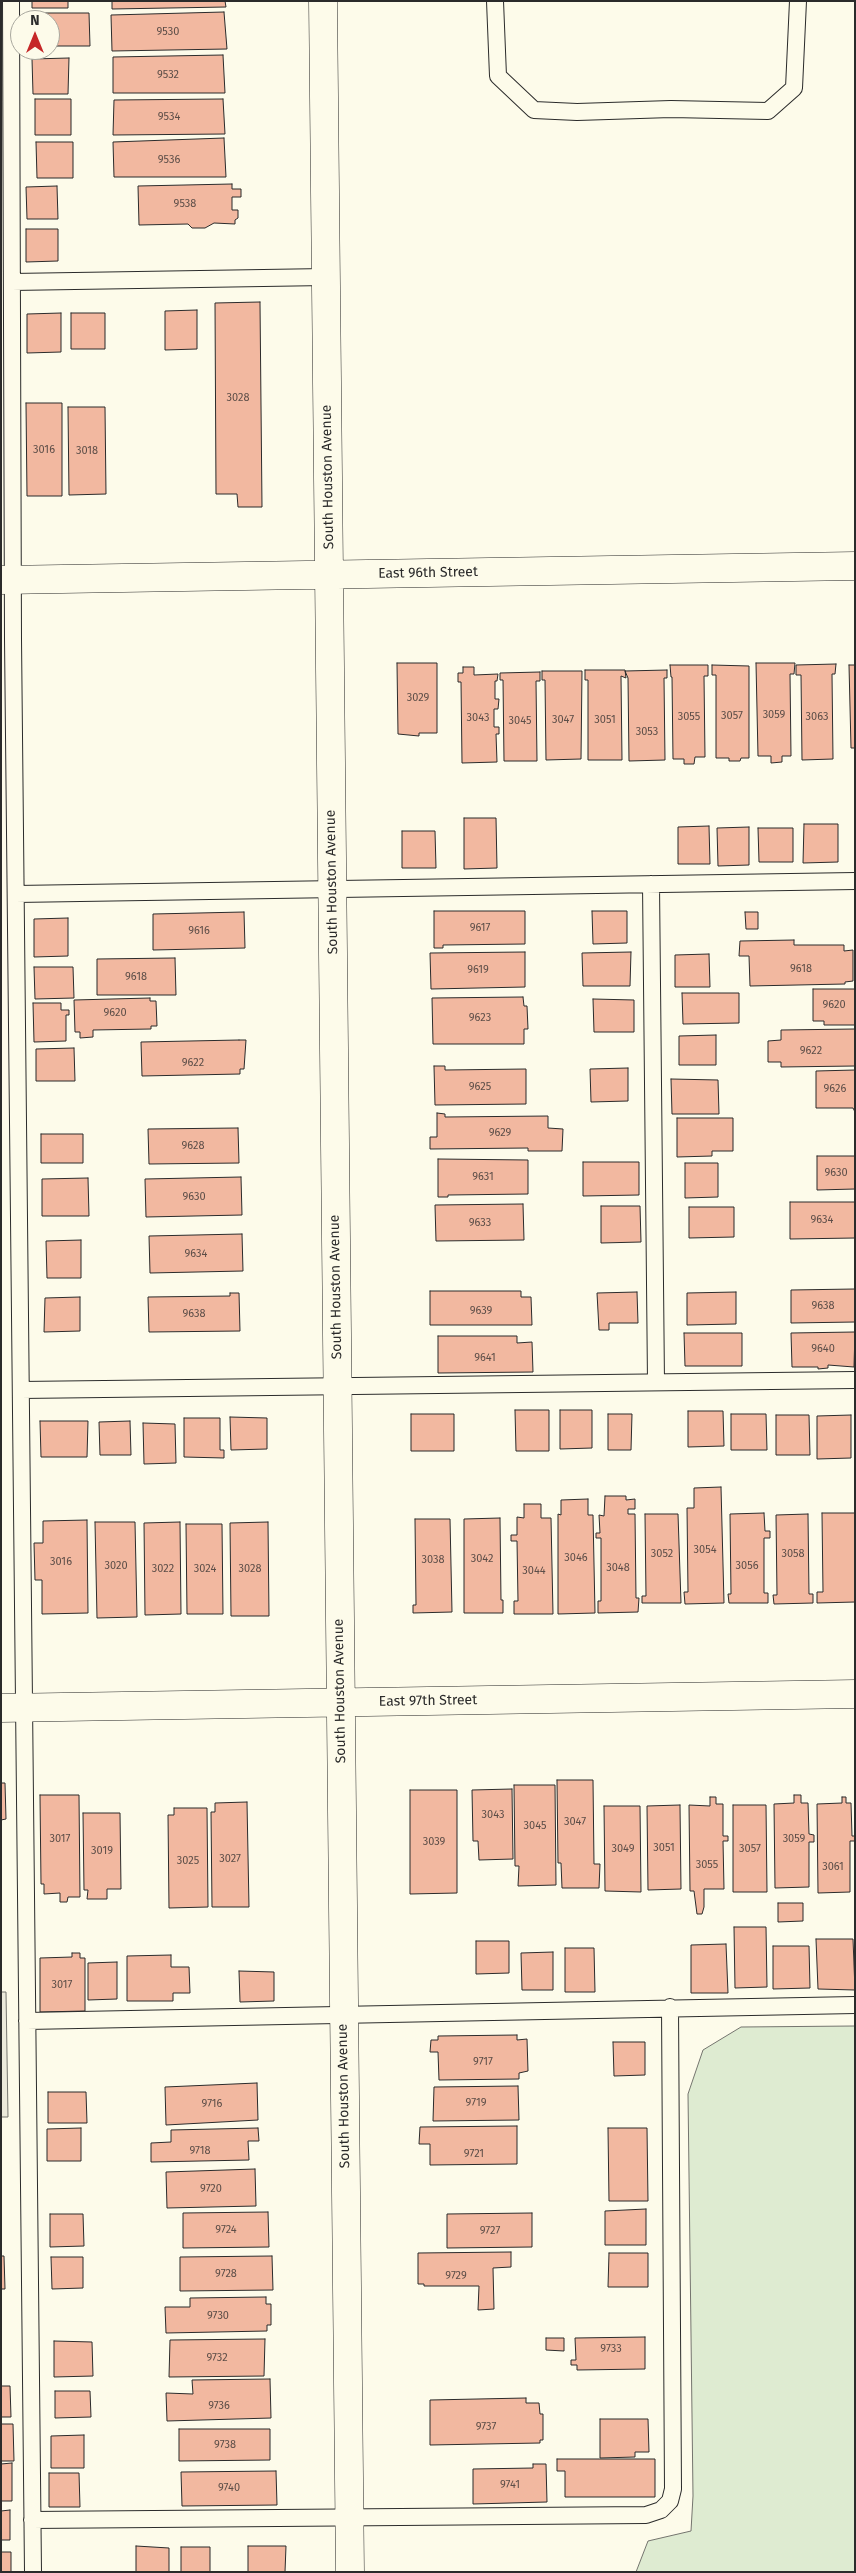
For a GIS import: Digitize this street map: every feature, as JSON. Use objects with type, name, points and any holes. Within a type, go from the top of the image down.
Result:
[{"type":"street","name":"South Houston Avenue","points":[[323,1],[350,2572]]},
{"type":"street","name":"East 96th Street","points":[[7,580],[855,566]]},
{"type":"street","name":"East 97th Street","points":[[13,1708],[855,1694]]},
{"type":"lane","points":[[11,1],[12,282],[7,580],[16,894],[21,1390],[13,1708],[27,2021],[33,2572]]},
{"type":"lane","points":[[495,1],[498,76],[534,110],[577,112],[672,109],[768,111],[794,88],[798,1]]},
{"type":"lane","points":[[12,282],[326,277]]},
{"type":"lane","points":[[16,894],[855,880]]},
{"type":"lane","points":[[651,884],[656,1382]]},
{"type":"lane","points":[[21,1390],[855,1380]]},
{"type":"lane","points":[[27,2021],[670,2007],[855,2005]]},
{"type":"lane","points":[[32,2520],[646,2515],[661,2510],[670,2501],[673,2489],[670,2007]]},
{"type":"green space","points":[[855,2026],[855,2572],[636,2572],[648,2541],[691,2531],[693,2496],[688,2094],[703,2050],[741,2027]]},
{"type":"shaded area","points":[[1,1992],[6,1992],[8,2117],[1,2117]]},
{"type":"building","points":[[32,1],[68,1],[68,8],[32,8]]},
{"type":"building","points":[[112,1],[225,1],[226,7],[112,9]]},
{"type":"building","points":[[224,12],[227,49],[112,51],[111,15]]},
{"type":"building","points":[[60,13],[89,13],[90,46],[60,46]]},
{"type":"building","points":[[223,55],[225,93],[113,93],[113,57]]},
{"type":"building","points":[[60,58],[69,58],[68,94],[33,94],[32,60],[60,60]]},
{"type":"building","points":[[35,99],[71,99],[71,135],[35,135]]},
{"type":"building","points":[[223,99],[225,134],[113,135],[114,100]]},
{"type":"building","points":[[224,138],[226,177],[114,177],[113,142]]},
{"type":"building","points":[[36,142],[73,142],[73,178],[37,178]]},
{"type":"building","points":[[232,184],[232,189],[241,189],[241,197],[232,197],[232,210],[238,210],[238,218],[235,220],[235,224],[214,223],[205,228],[192,228],[188,224],[139,225],[138,186]]},
{"type":"building","points":[[57,186],[58,219],[27,219],[26,187]]},
{"type":"building","points":[[26,229],[58,229],[58,261],[26,262]]},
{"type":"building","points":[[260,302],[262,507],[238,507],[237,494],[216,494],[215,303]]},
{"type":"building","points":[[197,310],[197,349],[165,350],[165,311]]},
{"type":"building","points":[[61,313],[61,352],[27,353],[27,314]]},
{"type":"building","points":[[71,313],[105,313],[105,349],[71,349]]},
{"type":"building","points":[[26,403],[62,403],[62,496],[27,496]]},
{"type":"building","points":[[68,407],[105,407],[106,494],[69,495]]},
{"type":"building","points":[[397,663],[437,663],[437,733],[419,733],[419,736],[398,734]]},
{"type":"building","points":[[756,663],[795,663],[794,674],[790,674],[791,756],[782,756],[782,762],[771,763],[771,756],[758,756]]},
{"type":"building","points":[[836,664],[835,674],[832,674],[833,759],[802,760],[801,675],[796,675],[796,665]]},
{"type":"building","points":[[670,665],[708,665],[708,676],[704,676],[705,757],[695,757],[694,764],[684,764],[684,759],[673,759],[672,677]]},
{"type":"building","points":[[712,665],[749,666],[749,758],[741,758],[740,761],[729,761],[729,758],[716,758],[716,675],[712,675]]},
{"type":"building","points":[[849,665],[855,665],[855,748],[851,748]]},
{"type":"building","points":[[463,667],[474,667],[474,675],[498,674],[497,681],[495,681],[495,699],[499,699],[498,709],[494,709],[494,727],[499,727],[499,734],[496,734],[497,762],[462,763],[461,682],[458,682],[458,673],[463,673]]},
{"type":"building","points":[[585,670],[625,670],[626,678],[621,676],[622,760],[588,760],[588,680],[585,680]]},
{"type":"building","points":[[667,670],[667,678],[664,678],[665,760],[629,761],[628,678],[625,671]]},
{"type":"building","points":[[542,671],[582,671],[581,759],[546,760],[545,680],[542,680]]},
{"type":"building","points":[[540,672],[540,681],[536,681],[537,761],[504,761],[503,680],[500,680],[500,673]]},
{"type":"building","points":[[464,818],[496,818],[497,868],[464,869]]},
{"type":"building","points":[[804,824],[838,824],[838,862],[803,863]]},
{"type":"building","points":[[709,826],[710,864],[678,864],[678,827]]},
{"type":"building","points":[[749,827],[749,865],[718,866],[717,828]]},
{"type":"building","points":[[758,828],[793,828],[793,862],[759,862]]},
{"type":"building","points":[[402,831],[435,831],[436,868],[402,868]]},
{"type":"building","points":[[434,911],[525,911],[525,944],[443,945],[443,948],[434,948]]},
{"type":"building","points":[[592,911],[627,911],[627,943],[593,944]]},
{"type":"building","points":[[244,912],[245,948],[153,950],[153,914]]},
{"type":"building","points":[[745,912],[758,912],[758,929],[746,929]]},
{"type":"building","points":[[68,918],[68,956],[34,957],[34,919]]},
{"type":"building","points":[[794,940],[794,945],[844,945],[844,951],[853,950],[853,981],[845,982],[845,984],[750,986],[749,956],[739,956],[740,941]]},
{"type":"building","points":[[525,952],[525,987],[431,989],[430,953]]},
{"type":"building","points":[[631,952],[630,986],[583,986],[582,953]]},
{"type":"building","points":[[709,954],[710,987],[675,987],[675,955]]},
{"type":"building","points":[[175,958],[176,995],[97,995],[97,959]]},
{"type":"building","points":[[34,967],[73,967],[74,998],[35,999]]},
{"type":"building","points":[[813,989],[855,989],[855,1025],[824,1025],[824,1021],[813,1021]]},
{"type":"building","points":[[682,993],[739,993],[739,1023],[683,1024]]},
{"type":"building","points":[[523,997],[524,1006],[527,1006],[528,1029],[524,1029],[524,1044],[433,1044],[432,998]]},
{"type":"building","points":[[150,998],[150,1001],[156,1001],[157,1026],[151,1026],[151,1029],[93,1030],[93,1037],[80,1038],[80,1032],[75,1032],[74,1000]]},
{"type":"building","points":[[593,999],[634,1000],[634,1032],[594,1032]]},
{"type":"building","points":[[33,1003],[61,1003],[61,1010],[69,1010],[69,1015],[66,1015],[66,1041],[34,1042]]},
{"type":"building","points":[[855,1029],[855,1066],[781,1067],[781,1062],[768,1062],[768,1041],[781,1040],[781,1030]]},
{"type":"building","points":[[716,1035],[716,1065],[679,1065],[679,1036]]},
{"type":"building","points":[[246,1040],[244,1069],[240,1069],[240,1074],[142,1076],[141,1042]]},
{"type":"building","points":[[74,1048],[75,1081],[36,1081],[36,1049]]},
{"type":"building","points":[[434,1066],[445,1066],[445,1070],[526,1069],[526,1104],[435,1105]]},
{"type":"building","points":[[628,1068],[628,1101],[591,1102],[590,1069]]},
{"type":"building","points":[[855,1070],[855,1112],[853,1108],[816,1108],[816,1071]]},
{"type":"building","points":[[671,1079],[718,1080],[719,1114],[672,1114]]},
{"type":"building","points":[[437,1113],[445,1114],[445,1117],[548,1116],[548,1128],[563,1129],[562,1151],[528,1151],[528,1148],[430,1149],[430,1137],[437,1137]]},
{"type":"building","points":[[677,1118],[733,1118],[733,1151],[712,1151],[712,1156],[677,1157]]},
{"type":"building","points":[[238,1128],[239,1163],[149,1164],[148,1129]]},
{"type":"building","points":[[41,1134],[83,1134],[83,1163],[41,1163]]},
{"type":"building","points":[[817,1156],[855,1156],[855,1189],[817,1190]]},
{"type":"building","points":[[438,1159],[528,1160],[528,1194],[448,1195],[448,1197],[438,1197]]},
{"type":"building","points":[[583,1162],[639,1162],[639,1195],[583,1196]]},
{"type":"building","points":[[685,1163],[718,1163],[718,1197],[685,1198]]},
{"type":"building","points":[[241,1177],[242,1215],[146,1217],[145,1179]]},
{"type":"building","points":[[88,1178],[89,1216],[42,1216],[42,1179]]},
{"type":"building","points":[[790,1202],[855,1202],[855,1238],[790,1239]]},
{"type":"building","points":[[523,1204],[524,1240],[436,1241],[435,1205]]},
{"type":"building","points":[[601,1206],[640,1206],[641,1242],[601,1243]]},
{"type":"building","points":[[689,1207],[734,1207],[734,1237],[689,1238]]},
{"type":"building","points":[[242,1234],[243,1271],[150,1273],[149,1236]]},
{"type":"building","points":[[81,1240],[81,1278],[47,1278],[46,1241]]},
{"type":"building","points":[[855,1289],[855,1322],[791,1323],[791,1290]]},
{"type":"building","points":[[430,1291],[521,1291],[521,1297],[531,1297],[532,1325],[430,1325]]},
{"type":"building","points":[[637,1292],[638,1323],[609,1323],[609,1330],[599,1330],[597,1293]]},
{"type":"building","points":[[736,1292],[736,1324],[687,1325],[687,1293]]},
{"type":"building","points":[[230,1293],[239,1293],[240,1331],[149,1332],[148,1297],[230,1296]]},
{"type":"building","points":[[80,1297],[80,1331],[44,1332],[45,1298]]},
{"type":"building","points":[[855,1332],[854,1367],[828,1365],[828,1368],[818,1369],[818,1367],[792,1367],[791,1333]]},
{"type":"building","points":[[684,1333],[742,1333],[742,1366],[685,1366]]},
{"type":"building","points":[[438,1336],[517,1336],[517,1343],[532,1342],[533,1372],[438,1373]]},
{"type":"building","points":[[515,1410],[549,1410],[549,1451],[516,1451]]},
{"type":"building","points":[[560,1410],[592,1410],[592,1448],[560,1449]]},
{"type":"building","points":[[688,1411],[723,1411],[724,1446],[688,1447]]},
{"type":"building","points":[[411,1414],[454,1414],[454,1451],[411,1451]]},
{"type":"building","points":[[608,1414],[632,1414],[631,1450],[608,1450]]},
{"type":"building","points":[[731,1414],[766,1414],[767,1450],[731,1450]]},
{"type":"building","points":[[776,1415],[809,1415],[810,1455],[776,1455]]},
{"type":"building","points":[[851,1415],[851,1458],[817,1459],[817,1416]]},
{"type":"building","points":[[230,1417],[267,1418],[267,1449],[231,1450]]},
{"type":"building","points":[[184,1418],[220,1418],[220,1450],[224,1450],[224,1458],[184,1457]]},
{"type":"building","points":[[40,1421],[88,1421],[87,1457],[41,1457]]},
{"type":"building","points":[[130,1421],[131,1455],[100,1455],[99,1422]]},
{"type":"building","points":[[143,1423],[175,1424],[176,1463],[144,1464]]},
{"type":"building","points":[[721,1487],[724,1603],[685,1604],[684,1592],[688,1592],[687,1508],[694,1508],[694,1488]]},
{"type":"building","points":[[605,1496],[626,1496],[626,1500],[635,1499],[635,1509],[628,1509],[628,1514],[635,1514],[636,1598],[639,1598],[638,1612],[598,1613],[598,1601],[601,1601],[601,1538],[596,1538],[596,1533],[600,1533],[599,1515],[604,1516]]},
{"type":"building","points":[[588,1499],[588,1515],[593,1515],[595,1613],[558,1614],[558,1514],[561,1515],[561,1500]]},
{"type":"building","points":[[524,1504],[541,1504],[541,1518],[551,1518],[553,1614],[514,1614],[514,1601],[518,1601],[517,1541],[511,1541],[511,1535],[517,1535],[517,1517],[524,1518]]},
{"type":"building","points":[[764,1513],[765,1531],[770,1531],[770,1538],[764,1538],[764,1593],[768,1593],[768,1603],[729,1603],[728,1594],[731,1594],[730,1514]]},
{"type":"building","points":[[822,1513],[855,1513],[855,1602],[817,1603],[817,1592],[823,1592]]},
{"type":"building","points":[[645,1514],[678,1514],[681,1603],[642,1603],[642,1596],[646,1596]]},
{"type":"building","points":[[808,1514],[809,1594],[813,1594],[813,1603],[774,1604],[773,1595],[777,1595],[776,1515]]},
{"type":"building","points":[[500,1518],[501,1600],[503,1600],[503,1613],[464,1613],[464,1519]]},
{"type":"building","points":[[415,1519],[450,1519],[452,1612],[413,1613],[413,1605],[416,1605]]},
{"type":"building","points":[[87,1520],[88,1613],[42,1614],[42,1580],[35,1580],[34,1543],[43,1543],[43,1521]]},
{"type":"building","points":[[95,1522],[135,1522],[137,1617],[97,1618]]},
{"type":"building","points":[[180,1522],[181,1614],[145,1615],[144,1523]]},
{"type":"building","points":[[268,1522],[269,1616],[231,1616],[230,1523]]},
{"type":"building","points":[[186,1524],[222,1524],[223,1614],[187,1614]]},
{"type":"building","points":[[557,1780],[593,1780],[594,1864],[600,1864],[599,1888],[562,1888],[561,1863],[558,1863]]},
{"type":"building","points":[[1,1783],[5,1783],[6,1819],[1,1820]]},
{"type":"building","points":[[514,1785],[555,1785],[556,1885],[518,1886],[519,1866],[515,1866]]},
{"type":"building","points":[[512,1789],[513,1859],[479,1860],[478,1841],[473,1841],[472,1790]]},
{"type":"building","points":[[410,1790],[457,1790],[457,1893],[410,1894]]},
{"type":"building","points":[[40,1795],[79,1795],[80,1897],[68,1897],[67,1902],[60,1902],[60,1893],[44,1894],[44,1884],[41,1884]]},
{"type":"building","points":[[794,1795],[801,1795],[801,1803],[808,1803],[809,1834],[814,1835],[814,1842],[809,1842],[809,1887],[775,1888],[774,1804],[794,1803]]},
{"type":"building","points":[[710,1797],[716,1797],[716,1804],[723,1804],[723,1836],[728,1836],[728,1841],[723,1841],[724,1889],[704,1889],[704,1907],[702,1914],[697,1914],[694,1891],[690,1891],[689,1805],[710,1806]]},
{"type":"building","points":[[842,1797],[846,1797],[846,1803],[851,1803],[852,1836],[855,1836],[855,1841],[850,1841],[850,1892],[818,1893],[817,1804],[842,1803]]},
{"type":"building","points":[[247,1802],[249,1907],[212,1907],[211,1812],[215,1812],[215,1803]]},
{"type":"building","points":[[680,1805],[681,1889],[648,1890],[647,1806]]},
{"type":"building","points":[[733,1805],[766,1805],[767,1892],[733,1892]]},
{"type":"building","points":[[604,1806],[640,1806],[641,1892],[605,1891]]},
{"type":"building","points":[[174,1808],[207,1808],[208,1907],[169,1908],[168,1815],[174,1815]]},
{"type":"building","points":[[83,1813],[120,1813],[121,1889],[107,1889],[107,1899],[87,1899],[88,1890],[84,1890]]},
{"type":"building","points":[[778,1903],[803,1903],[803,1921],[778,1922]]},
{"type":"building","points":[[734,1927],[766,1927],[767,1987],[735,1988]]},
{"type":"building","points":[[816,1939],[853,1939],[855,1990],[818,1989]]},
{"type":"building","points":[[476,1941],[509,1941],[509,1973],[476,1974]]},
{"type":"building","points":[[726,1944],[728,1993],[691,1993],[691,1945]]},
{"type":"building","points":[[773,1946],[809,1946],[810,1988],[773,1989]]},
{"type":"building","points":[[565,1948],[594,1948],[595,1992],[565,1992]]},
{"type":"building","points":[[553,1952],[553,1990],[522,1990],[521,1953]]},
{"type":"building","points":[[72,1953],[80,1953],[80,1958],[85,1958],[85,2011],[40,2012],[40,1958],[72,1957]]},
{"type":"building","points":[[171,1955],[171,1967],[189,1967],[190,1993],[173,1993],[173,2001],[127,2001],[127,1956]]},
{"type":"building","points":[[117,1962],[117,1999],[88,2000],[88,1963]]},
{"type":"building","points":[[239,1971],[274,1972],[274,2001],[240,2002]]},
{"type":"building","points":[[517,2035],[517,2040],[527,2039],[528,2071],[519,2073],[519,2079],[439,2080],[438,2052],[430,2052],[431,2040],[438,2040],[438,2036]]},
{"type":"building","points":[[613,2042],[645,2042],[645,2075],[614,2076]]},
{"type":"building","points":[[257,2083],[258,2120],[166,2125],[165,2087]]},
{"type":"building","points":[[518,2086],[519,2120],[433,2121],[434,2087]]},
{"type":"building","points":[[48,2092],[86,2092],[87,2123],[48,2123]]},
{"type":"building","points":[[517,2126],[517,2164],[430,2165],[430,2144],[419,2144],[420,2127]]},
{"type":"building","points":[[81,2128],[81,2161],[47,2161],[47,2129]]},
{"type":"building","points":[[258,2128],[259,2141],[248,2141],[249,2160],[151,2162],[151,2143],[171,2142],[171,2130]]},
{"type":"building","points":[[608,2128],[647,2128],[648,2201],[609,2201]]},
{"type":"building","points":[[255,2169],[256,2206],[167,2208],[166,2172]]},
{"type":"building","points":[[646,2209],[646,2245],[605,2245],[605,2211]]},
{"type":"building","points":[[268,2212],[269,2247],[183,2248],[183,2213]]},
{"type":"building","points":[[532,2213],[532,2247],[447,2248],[447,2214]]},
{"type":"building","points":[[50,2214],[83,2214],[84,2246],[50,2247]]},
{"type":"building","points":[[511,2252],[511,2267],[493,2268],[494,2309],[478,2310],[479,2286],[424,2286],[424,2284],[418,2284],[418,2253]]},
{"type":"building","points":[[609,2253],[648,2253],[648,2287],[608,2287]]},
{"type":"building","points":[[1,2256],[4,2256],[5,2289],[1,2289]]},
{"type":"building","points":[[272,2256],[273,2290],[180,2291],[180,2257]]},
{"type":"building","points":[[51,2257],[83,2257],[83,2288],[52,2289]]},
{"type":"building","points":[[266,2297],[266,2304],[271,2304],[271,2325],[267,2325],[267,2331],[166,2333],[165,2307],[190,2307],[190,2298]]},
{"type":"building","points":[[645,2337],[645,2369],[577,2370],[577,2365],[571,2365],[571,2360],[576,2360],[575,2338]]},
{"type":"building","points":[[546,2338],[564,2338],[564,2351],[546,2350]]},
{"type":"building","points":[[265,2339],[264,2376],[169,2377],[170,2340]]},
{"type":"building","points":[[54,2341],[92,2342],[93,2376],[54,2377]]},
{"type":"building","points":[[270,2379],[271,2418],[167,2421],[166,2393],[193,2394],[192,2380]]},
{"type":"building","points":[[1,2386],[10,2386],[11,2417],[1,2417]]},
{"type":"building","points":[[55,2391],[90,2391],[91,2417],[55,2418]]},
{"type":"building","points":[[526,2398],[526,2403],[539,2403],[540,2414],[543,2414],[543,2440],[540,2440],[540,2443],[430,2445],[430,2400]]},
{"type":"building","points":[[600,2419],[648,2419],[649,2452],[635,2452],[635,2457],[600,2458]]},
{"type":"building","points":[[1,2424],[13,2424],[14,2461],[1,2461]]},
{"type":"building","points":[[179,2429],[270,2429],[270,2460],[179,2461]]},
{"type":"building","points":[[84,2435],[84,2468],[51,2468],[51,2436]]},
{"type":"building","points":[[557,2459],[655,2459],[655,2497],[565,2497],[565,2471],[557,2471]]},
{"type":"building","points":[[12,2463],[12,2501],[1,2501],[1,2464]]},
{"type":"building","points":[[533,2464],[546,2464],[547,2502],[473,2504],[473,2469],[533,2468]]},
{"type":"building","points":[[276,2471],[277,2505],[182,2506],[181,2472]]},
{"type":"building","points":[[49,2473],[79,2473],[80,2507],[49,2507]]},
{"type":"building","points":[[10,2510],[10,2540],[1,2540],[1,2511]]},
{"type":"building","points":[[136,2546],[169,2548],[169,2572],[136,2572]]},
{"type":"building","points":[[248,2546],[286,2546],[285,2572],[248,2572]]},
{"type":"building","points":[[181,2547],[210,2547],[210,2572],[181,2572]]},
{"type":"building","points":[[1,2552],[11,2552],[11,2572],[1,2572]]}]
